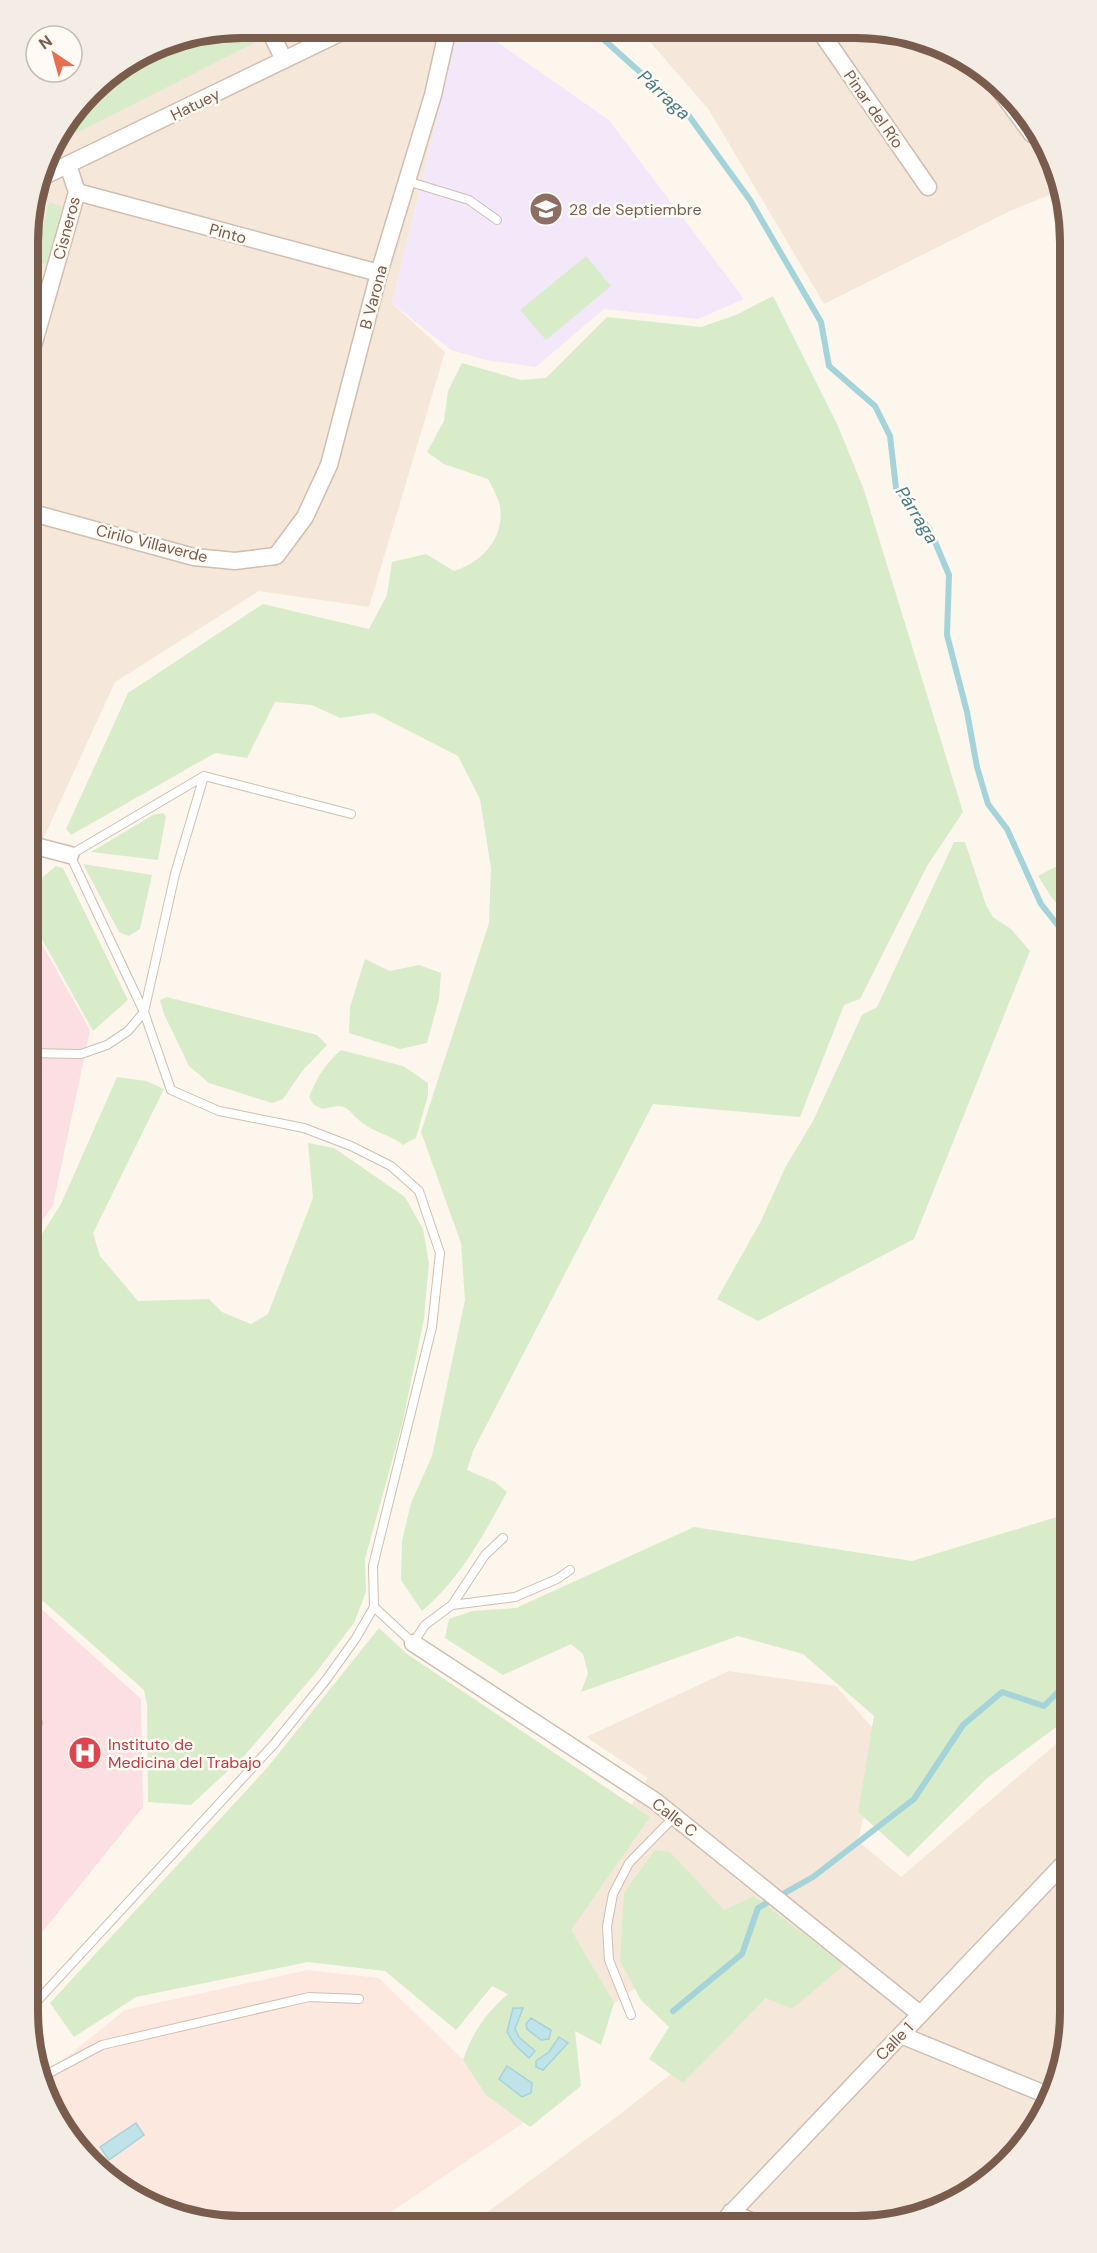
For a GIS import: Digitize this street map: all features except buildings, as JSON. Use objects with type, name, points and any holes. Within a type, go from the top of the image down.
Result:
[{"type":"street","points":[[273,38],[284,60]]},
{"type":"street","name":"Hatuey","points":[[50,174],[329,38]]},
{"type":"street","name":"B Varona","points":[[276,556],[305,517],[329,465],[379,273],[433,94],[446,38]]},
{"type":"street","name":"Pinar del Río","points":[[825,38],[927,187]]},
{"type":"street","name":"Cisneros","points":[[38,329],[77,192],[68,165]]},
{"type":"street","name":"Pinto","points":[[77,192],[379,273]]},
{"type":"street","points":[[38,296],[44,308]]},
{"type":"street","name":"Cirilo Villaverde","points":[[38,515],[195,557],[235,561],[276,556]]},
{"type":"street","points":[[38,847],[70,855]]},
{"type":"street","name":"Calle C","points":[[412,1643],[655,1801],[920,2014]]},
{"type":"street","name":"Calle 1","points":[[728,2216],[1059,1868]]},
{"type":"street","points":[[901,2035],[1042,2093]]},
{"type":"street","points":[[731,2212],[740,2216]]},
{"type":"lane","points":[[407,181],[469,200],[497,220]]},
{"type":"lane","points":[[38,2000],[274,1744],[326,1680],[356,1638],[374,1607],[373,1566],[432,1328],[440,1253],[419,1191],[391,1166],[351,1146],[304,1128],[219,1111],[171,1090],[144,1012],[70,855],[204,776],[351,814]]},
{"type":"lane","points":[[38,1053],[81,1054],[107,1045],[128,1031],[144,1012],[175,874],[204,776]]},
{"type":"lane","points":[[374,1607],[412,1643],[425,1625],[452,1605],[485,1555],[502,1538]]},
{"type":"lane","points":[[452,1605],[515,1597],[557,1579],[570,1570]]},
{"type":"lane","points":[[630,2015],[609,1959],[607,1926],[613,1894],[629,1863],[674,1817]]},
{"type":"lane","points":[[47,2074],[102,2045],[309,1997],[359,1999]]},
{"type":"shaded area","points":[[242,38],[457,38],[392,303],[445,352],[369,607],[259,591],[115,682],[38,850],[38,229],[44,189],[59,151],[80,117],[107,88],[140,65],[176,48],[215,39]]},
{"type":"shaded area","name":"28 de Septiembre","points":[[457,38],[491,38],[609,120],[744,299],[698,319],[604,309],[536,367],[486,360],[451,350],[392,303]]},
{"type":"shaded area","points":[[647,38],[855,38],[895,41],[921,48],[946,59],[969,72],[990,88],[1025,128],[1049,176],[1054,193],[1010,211],[824,304],[709,110]]},
{"type":"shaded area","points":[[38,937],[90,1030],[53,1205],[38,1227]]},
{"type":"shaded area","name":"Instituto de Medicina del Trabajo","points":[[38,1606],[141,1699],[143,1807],[38,1937]]},
{"type":"shaded area","points":[[729,1671],[836,1686],[882,1739],[858,1841],[901,1877],[1059,1741],[1059,2024],[1056,2051],[1044,2089],[1032,2113],[1000,2156],[980,2173],[946,2194],[921,2205],[882,2214],[855,2216],[482,2216],[619,2115],[819,1957],[748,1907],[577,2030],[512,2003],[648,1778],[586,1737]]},
{"type":"shaded area","points":[[308,1970],[379,1978],[526,2121],[385,2216],[242,2216],[189,2209],[151,2194],[128,2181],[107,2165],[72,2125],[48,2077],[47,2073],[125,2010]]},
{"type":"green space","points":[[252,38],[254,43],[66,138],[88,107],[107,88],[128,72],[151,59],[176,48],[202,41]]},
{"type":"green space","points":[[49,202],[62,206],[48,264],[38,262],[38,245]]},
{"type":"green space","points":[[586,256],[611,286],[546,340],[520,310]]},
{"type":"green space","points":[[773,296],[838,426],[864,490],[963,812],[927,866],[860,999],[844,1005],[800,1117],[653,1104],[473,1451],[467,1470],[495,1482],[507,1492],[480,1541],[459,1571],[436,1599],[422,1611],[401,1580],[402,1541],[411,1503],[432,1456],[465,1300],[461,1243],[421,1132],[489,923],[491,868],[480,799],[458,756],[374,713],[340,718],[312,705],[275,702],[247,758],[215,753],[71,835],[66,829],[128,693],[263,604],[369,629],[387,595],[392,562],[426,554],[454,571],[474,562],[489,547],[495,538],[501,518],[499,503],[488,479],[444,464],[427,452],[444,421],[448,391],[462,363],[521,380],[546,378],[607,317],[701,327],[736,315]]},
{"type":"green space","points":[[163,813],[166,816],[158,860],[91,852],[153,815]]},
{"type":"green space","points":[[954,842],[965,842],[986,905],[993,917],[1011,929],[1030,951],[914,1239],[758,1321],[717,1299],[761,1221],[785,1168],[813,1121],[862,1015],[877,1007]]},
{"type":"green space","points":[[83,864],[152,875],[140,929],[129,936],[119,932]]},
{"type":"green space","points":[[1060,864],[1060,906],[1052,898],[1038,876]]},
{"type":"green space","points":[[56,866],[63,868],[128,1000],[93,1031],[38,932],[38,881]]},
{"type":"green space","points":[[365,959],[390,971],[419,965],[441,973],[439,999],[427,1043],[400,1049],[349,1033],[350,1007]]},
{"type":"green space","points":[[167,997],[317,1035],[327,1045],[303,1070],[283,1099],[272,1103],[209,1083],[189,1066],[164,1014],[160,1000]]},
{"type":"green space","points":[[341,1050],[403,1066],[428,1083],[428,1095],[416,1138],[403,1145],[369,1127],[343,1107],[323,1109],[314,1105],[309,1097],[315,1083],[322,1071]]},
{"type":"green space","points":[[117,1077],[146,1081],[164,1089],[93,1233],[100,1256],[138,1301],[209,1299],[222,1312],[251,1324],[268,1314],[313,1198],[308,1143],[334,1148],[405,1197],[423,1229],[429,1263],[424,1319],[402,1425],[365,1559],[366,1592],[354,1623],[314,1675],[245,1755],[191,1805],[148,1802],[147,1704],[144,1690],[38,1597],[38,1240],[61,1204]]},
{"type":"green space","points":[[1059,1516],[1059,1725],[986,1779],[908,1857],[858,1812],[874,1716],[803,1654],[738,1636],[581,1692],[588,1673],[583,1654],[571,1644],[503,1675],[445,1638],[449,1619],[472,1611],[516,1608],[694,1527],[912,1561]]},
{"type":"green space","points":[[379,1628],[407,1654],[650,1817],[571,1930],[614,2003],[601,2045],[575,2031],[581,2086],[530,2127],[486,2095],[463,2060],[481,2024],[508,1994],[492,1986],[456,2030],[385,1971],[308,1962],[136,1997],[74,2037],[50,2003],[267,1768]]},
{"type":"green space","points":[[655,1850],[670,1852],[724,1910],[754,1896],[844,1965],[792,2009],[766,1998],[683,2083],[649,2059],[669,2027],[641,2000],[620,1961],[624,1893]]},
{"type":"water","points":[[513,2008],[523,2008],[515,2029],[519,2037],[535,2051],[529,2058],[515,2045],[507,2032]]},
{"type":"water","points":[[531,2018],[551,2030],[549,2039],[541,2040],[527,2029],[526,2024]]},
{"type":"water","points":[[559,2037],[568,2043],[543,2070],[536,2067],[536,2061],[549,2052]]},
{"type":"water","points":[[507,2066],[532,2083],[531,2093],[522,2097],[499,2079]]},
{"type":"water","points":[[136,2123],[144,2135],[109,2160],[100,2147]]},
{"type":"waterway","name":"Párraga","points":[[602,38],[689,116],[750,200],[821,322],[829,366],[875,406],[890,436],[896,488],[930,530],[949,575],[947,635],[967,712],[977,767],[988,804],[1007,829],[1041,904],[1060,928]]},
{"type":"waterway","points":[[673,2011],[742,1954],[758,1908],[813,1877],[914,1799],[963,1725],[1002,1692],[1044,1706],[1059,1691]]},
{"type":"place","name":"28 de Septiembre","points":[[546,209]]},
{"type":"place","name":"Instituto de Medicina del Trabajo","points":[[85,1753]]}]
